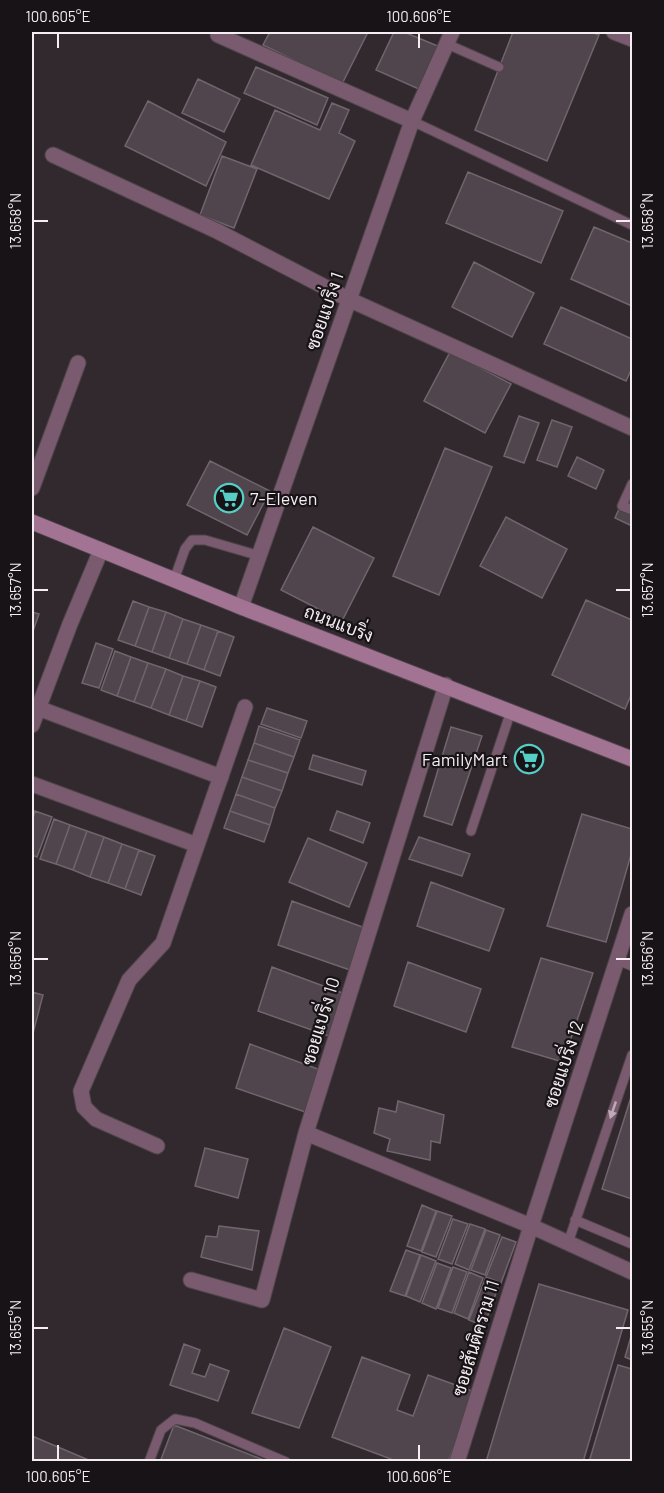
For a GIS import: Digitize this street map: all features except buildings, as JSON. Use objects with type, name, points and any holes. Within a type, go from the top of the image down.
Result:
[{"type":"main road","name":"ถนนแบริ่ง","points":[[32,522],[241,607],[633,759]]},
{"type":"street","points":[[614,32],[633,39]]},
{"type":"street","points":[[218,35],[412,121]]},
{"type":"street","name":"ซอยแบริ่ง 1","points":[[241,607],[412,121],[450,38]]},
{"type":"street","points":[[53,155],[217,231],[348,299],[633,428]]},
{"type":"street","points":[[32,488],[78,363]]},
{"type":"street","points":[[32,725],[101,550]]},
{"type":"street","name":"ซอยแบริ่ง 10","points":[[191,1280],[262,1300],[306,1133],[446,686]]},
{"type":"street","points":[[157,1146],[96,1119],[84,1107],[81,1091],[129,980],[163,943],[245,706]]},
{"type":"street","points":[[38,708],[221,777]]},
{"type":"street","points":[[32,784],[197,845]]},
{"type":"street","name":"ซอยแบริ่ง 12","points":[[531,1226],[633,914]]},
{"type":"street","points":[[306,1133],[531,1226],[633,1272]]},
{"type":"street","name":"ซอยสันติคราม 11","points":[[457,1461],[531,1226]]},
{"type":"lane","points":[[450,38],[499,67]]},
{"type":"lane","points":[[412,121],[633,225]]},
{"type":"lane","points":[[633,484],[622,506],[633,510]]},
{"type":"lane","points":[[174,580],[185,549],[192,540],[205,540],[260,556]]},
{"type":"lane","points":[[471,831],[511,711]]},
{"type":"lane","points":[[617,960],[633,966]]},
{"type":"lane","points":[[568,1243],[633,1055]]},
{"type":"lane","points":[[575,1220],[633,1244]]},
{"type":"lane","points":[[150,1461],[161,1430],[175,1419],[195,1423],[286,1461]]},
{"type":"place","name":"7-Eleven","points":[[229,498]]},
{"type":"place","name":"FamilyMart","points":[[529,759]]}]
